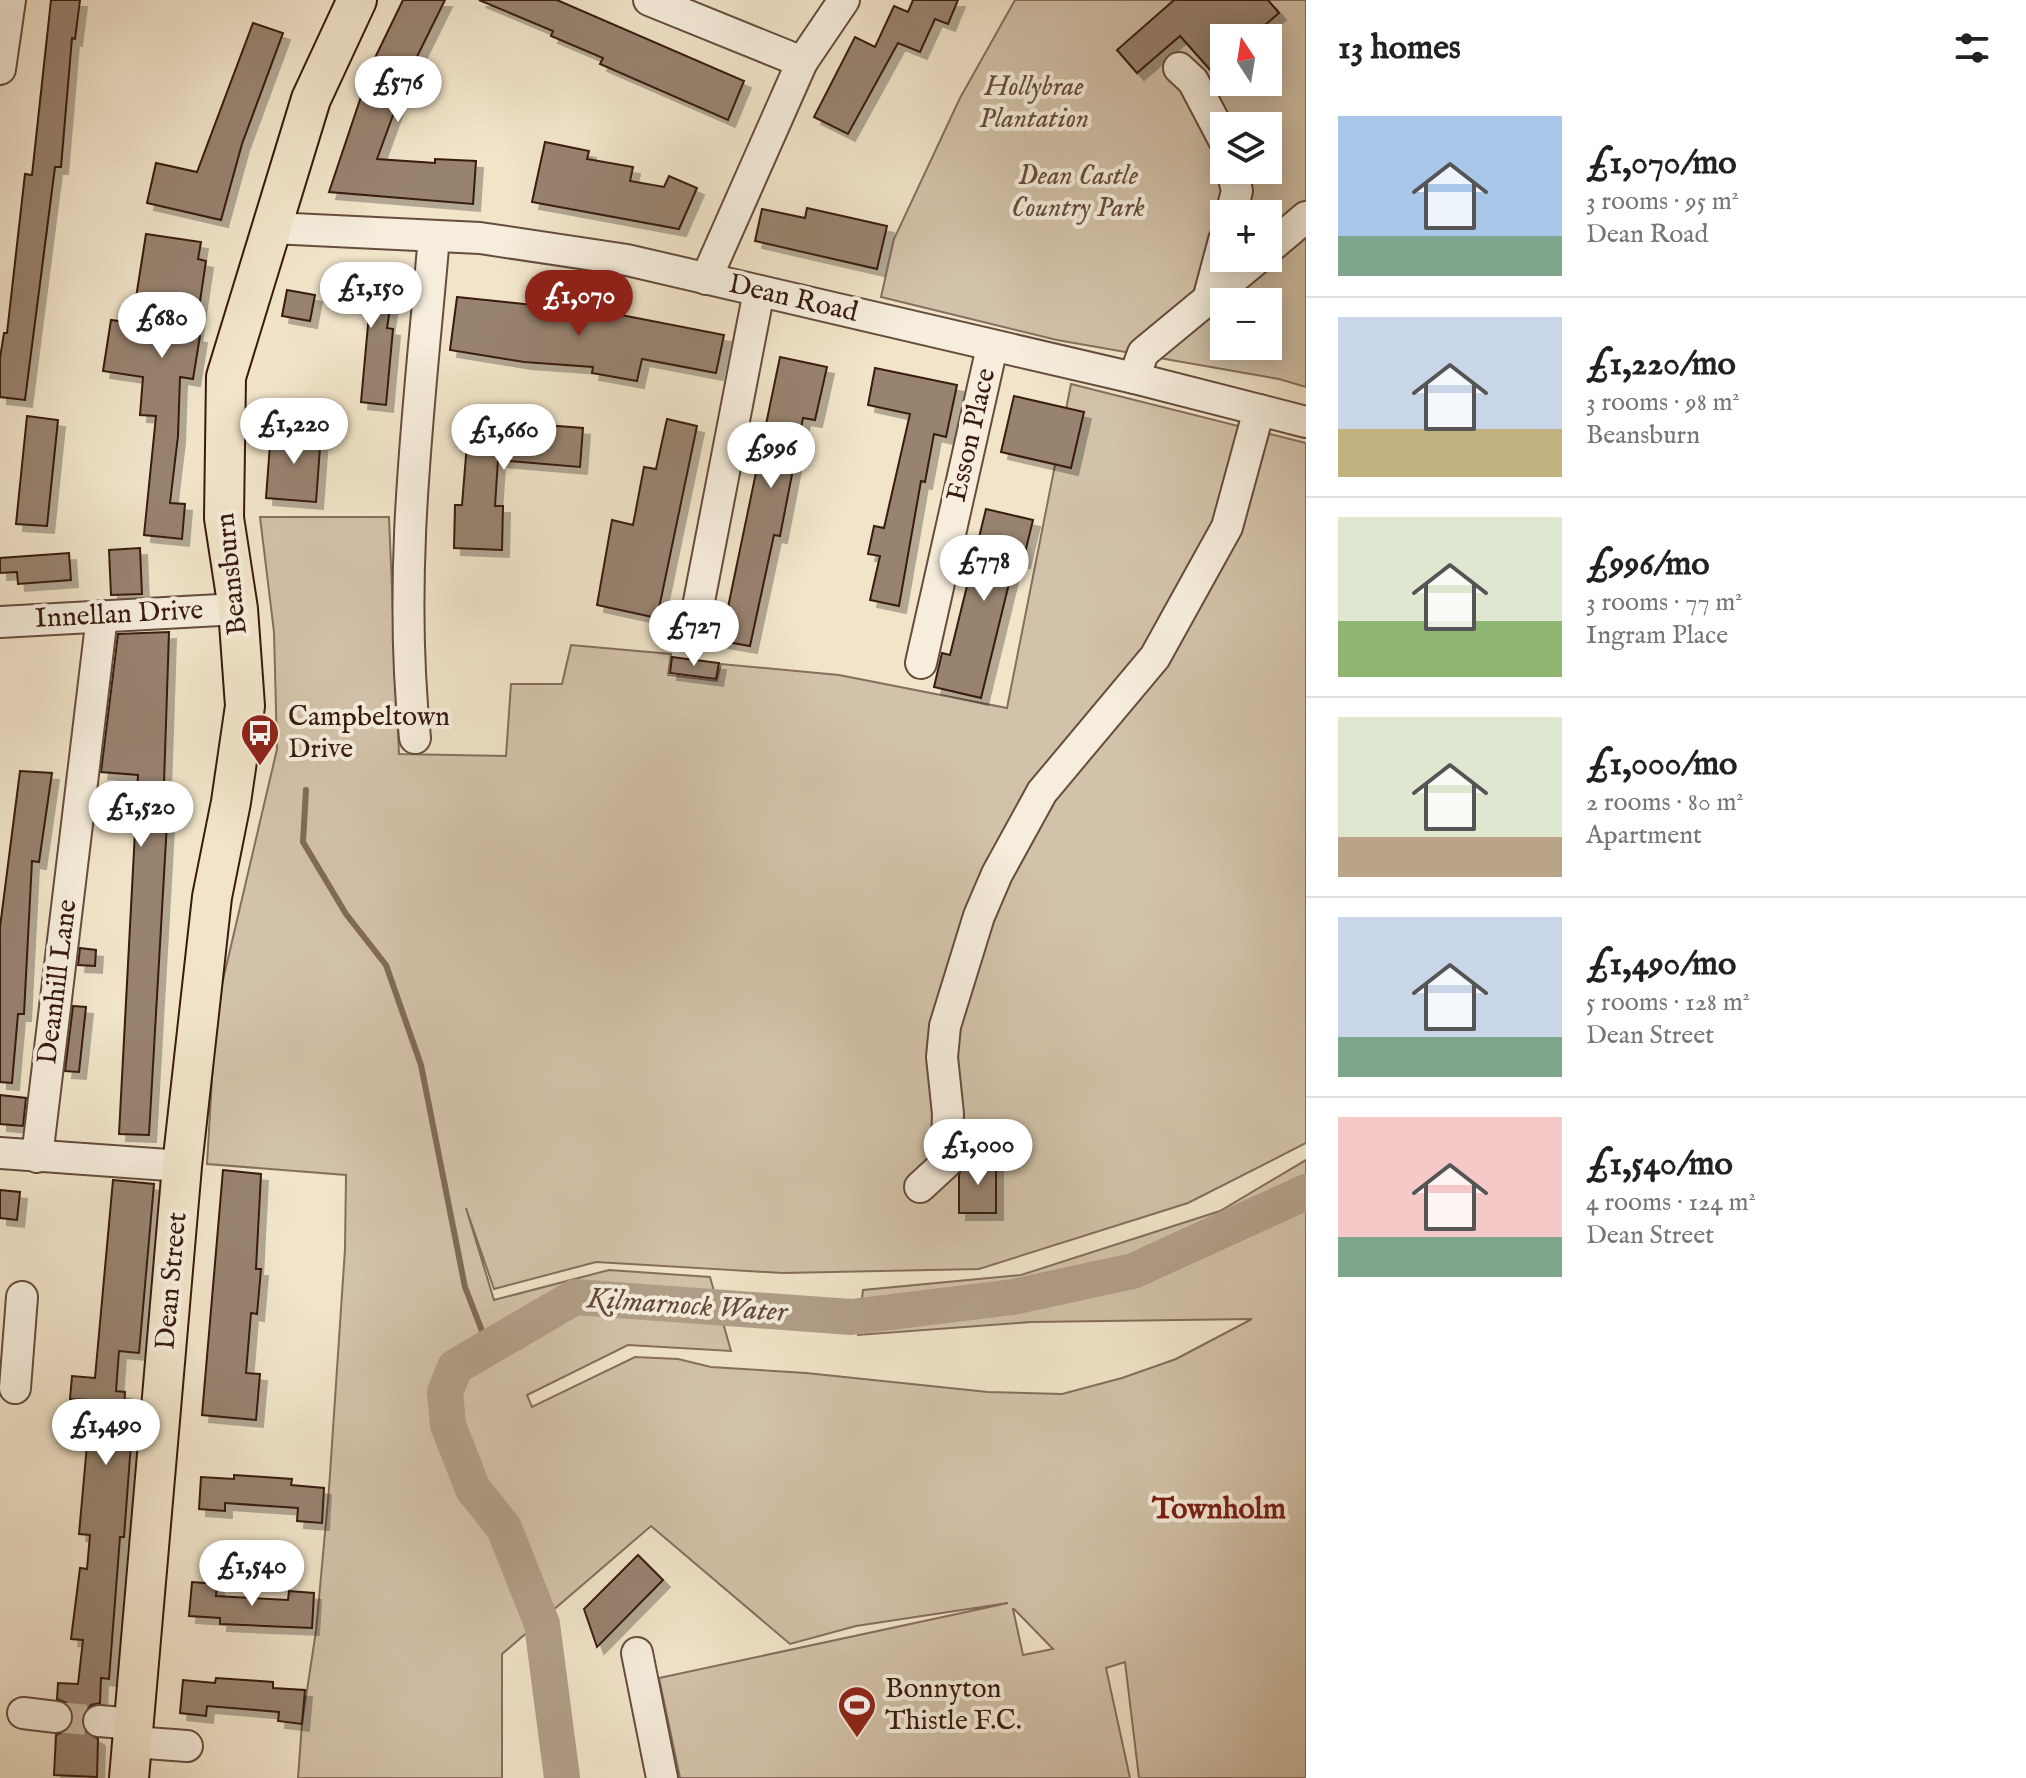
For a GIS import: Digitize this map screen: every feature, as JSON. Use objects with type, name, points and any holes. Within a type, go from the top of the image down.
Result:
[{"type":"main road","name":"Beansburn","points":[[182,1166],[212,897],[231,802],[245,706],[238,609],[224,518],[226,377],[311,99],[357,0]]},
{"type":"main road","name":"Dean Street","points":[[124,1741],[182,1166]]},
{"type":"street","points":[[1,53],[10,0]]},
{"type":"street","points":[[649,0],[802,62]]},
{"type":"street","points":[[706,279],[802,62],[844,0]]},
{"type":"street","points":[[1179,68],[1193,81],[1210,113]]},
{"type":"street","points":[[1282,237],[1306,217]]},
{"type":"street","name":"Dean Road","points":[[272,228],[480,238],[627,260],[1134,378],[1306,422]]},
{"type":"street","points":[[415,738],[410,694],[407,552],[434,236]]},
{"type":"street","points":[[1208,300],[1215,272]]},
{"type":"street","points":[[1134,378],[1143,353],[1241,272]]},
{"type":"street","points":[[695,622],[759,291]]},
{"type":"street","name":"Esson Place","points":[[921,663],[992,347]]},
{"type":"street","points":[[920,1187],[946,1163],[948,1114],[942,1057],[945,1026],[979,916],[997,874],[1042,792],[1155,657],[1227,527],[1259,410]]},
{"type":"street","name":"Innellan Drive","points":[[0,622],[238,609]]},
{"type":"street","name":"Deanhill Lane","points":[[37,1157],[102,616]]},
{"type":"street","points":[[0,1153],[182,1166]]},
{"type":"street","points":[[15,1388],[9,1337],[22,1297]]},
{"type":"street","points":[[637,1653],[662,1778]]},
{"type":"street","points":[[23,1713],[56,1717]]},
{"type":"street","points":[[124,1741],[187,1746]]},
{"type":"green space","name":"Dean Castle Country Park","points":[[1015,0],[1306,0],[1306,387],[1279,379],[1057,340],[881,297],[894,239],[960,98]]},
{"type":"green space","points":[[1071,384],[1306,443],[1306,1143],[1188,1203],[979,1269],[783,1273],[596,1262],[494,1289],[466,1208],[494,1300],[609,1270],[710,1277],[731,1351],[628,1345],[527,1395],[532,1407],[635,1357],[678,1359],[711,1367],[806,1373],[988,1392],[1062,1394],[1176,1359],[1252,1319],[1031,1322],[858,1335],[863,1290],[1021,1275],[1220,1211],[1306,1160],[1306,1778],[1139,1778],[1125,1662],[1106,1668],[1130,1778],[680,1778],[659,1678],[1008,1603],[856,1626],[790,1644],[651,1526],[502,1654],[502,1778],[298,1778],[329,1489],[345,1249],[346,1175],[207,1164],[216,1010],[277,749],[274,632],[260,517],[389,517],[399,754],[506,756],[511,684],[562,684],[571,645],[671,654],[668,675],[717,681],[721,664],[839,675],[1007,708]],"holes":[[[1014,1609],[1053,1649],[1023,1655]]]},
{"type":"building","points":[[51,0],[80,0],[75,39],[72,38],[61,167],[55,167],[25,400],[0,397],[0,358],[4,333],[7,333],[25,174],[32,175]]},
{"type":"building","points":[[403,0],[445,0],[407,77],[377,159],[435,163],[435,159],[476,161],[473,204],[329,192],[372,64]]},
{"type":"building","points":[[479,0],[557,0],[744,81],[728,120],[600,64],[603,58],[551,36],[553,31]]},
{"type":"building","points":[[913,0],[958,0],[948,24],[935,19],[920,52],[898,43],[848,134],[814,117],[855,37],[875,47],[894,6],[908,12]]},
{"type":"building","points":[[1174,0],[1268,0],[1279,13],[1266,24],[1210,24],[1210,70],[1180,36],[1137,73],[1117,50]]},
{"type":"building","points":[[253,23],[283,33],[242,144],[221,220],[147,203],[156,163],[197,172]]},
{"type":"building","points":[[545,142],[589,151],[587,159],[633,167],[630,181],[664,187],[669,176],[697,188],[679,229],[532,202]]},
{"type":"building","points":[[807,208],[887,226],[877,269],[755,241],[762,209],[805,218]]},
{"type":"building","points":[[146,234],[201,242],[198,259],[206,261],[195,335],[200,336],[193,379],[180,377],[178,436],[170,503],[185,504],[182,539],[144,535],[156,416],[140,415],[143,377],[103,371],[111,320],[132,323]]},
{"type":"building","points":[[330,273],[394,283],[387,328],[393,329],[386,405],[361,402],[370,303],[327,297]]},
{"type":"building","points":[[287,290],[315,295],[310,321],[282,316]]},
{"type":"building","points":[[457,297],[611,313],[724,335],[716,373],[642,359],[637,381],[592,373],[593,367],[524,362],[450,350]]},
{"type":"building","points":[[780,357],[827,367],[815,420],[803,418],[780,536],[774,535],[750,646],[721,641]]},
{"type":"building","points":[[875,368],[957,385],[946,437],[934,434],[925,482],[921,481],[899,606],[870,600],[880,556],[868,554],[874,526],[884,528],[910,414],[868,405]]},
{"type":"building","points":[[1014,396],[1084,412],[1071,468],[1001,452]]},
{"type":"building","points":[[27,416],[58,420],[47,526],[16,524]]},
{"type":"building","points":[[469,419],[583,428],[580,467],[498,460],[495,506],[503,506],[502,550],[454,548],[455,505],[462,505]]},
{"type":"building","points":[[667,419],[697,426],[657,618],[597,605],[612,520],[633,525],[644,467],[656,469]]},
{"type":"building","points":[[271,431],[321,434],[316,502],[266,498]]},
{"type":"building","points":[[986,509],[1033,520],[1023,561],[1015,559],[981,698],[934,687],[942,653],[950,655]]},
{"type":"building","points":[[140,548],[142,594],[111,595],[109,550]]},
{"type":"building","points":[[69,553],[71,580],[18,584],[17,572],[0,573],[0,558]]},
{"type":"building","points":[[169,632],[164,784],[168,784],[167,823],[149,1135],[119,1134],[138,775],[101,772],[118,634]]},
{"type":"building","points":[[672,657],[719,663],[716,679],[670,673]]},
{"type":"building","points":[[20,771],[52,773],[39,862],[32,861],[24,1014],[18,1014],[12,1083],[0,1082],[0,927]]},
{"type":"building","points":[[80,948],[96,950],[95,966],[78,965]]},
{"type":"building","points":[[73,1006],[86,1007],[79,1072],[65,1071]]},
{"type":"building","points":[[0,1095],[26,1098],[23,1126],[0,1124]]},
{"type":"building","points":[[964,1160],[996,1160],[996,1213],[959,1213],[959,1175]]},
{"type":"building","points":[[223,1170],[261,1174],[256,1269],[261,1269],[257,1314],[251,1313],[246,1373],[260,1374],[256,1420],[202,1415]]},
{"type":"building","points":[[113,1180],[154,1184],[139,1353],[119,1351],[116,1391],[125,1392],[123,1429],[132,1430],[124,1537],[120,1537],[109,1679],[101,1678],[100,1703],[91,1705],[81,1719],[83,1729],[98,1739],[97,1777],[54,1775],[56,1735],[70,1728],[74,1720],[67,1703],[57,1699],[58,1683],[78,1684],[83,1640],[71,1639],[80,1568],[87,1569],[90,1535],[79,1534],[91,1400],[70,1399],[72,1376],[95,1378]]},
{"type":"building","points":[[0,1190],[20,1192],[17,1220],[0,1218]]},
{"type":"building","points":[[234,1475],[292,1479],[291,1485],[324,1488],[322,1523],[297,1521],[298,1508],[225,1503],[225,1511],[199,1509],[201,1477],[234,1479]]},
{"type":"building","points":[[638,1555],[663,1580],[597,1647],[584,1609]]},
{"type":"building","points":[[192,1582],[217,1584],[216,1596],[288,1600],[289,1591],[314,1593],[312,1628],[220,1624],[220,1618],[189,1616]]},
{"type":"building","points":[[216,1678],[273,1682],[273,1688],[305,1690],[302,1724],[278,1721],[279,1712],[207,1706],[206,1716],[180,1713],[183,1680],[215,1683]]},
{"type":"waterway","points":[[306,790],[303,842],[346,914],[386,965],[421,1065],[465,1287],[489,1349]]},
{"type":"waterway","name":"Kilmarnock Water","points":[[562,1778],[542,1624],[504,1528],[473,1489],[448,1425],[445,1392],[455,1367],[575,1297],[851,1317],[1013,1297],[1133,1271],[1306,1192]]},
{"type":"tunnel","points":[[56,1717],[99,1721]]},
{"type":"place","name":"Campbeltown Drive","points":[[260,767]]},
{"type":"place","name":"Bonnyton Thistle F.C.","points":[[857,1739]]},
{"type":"district","name":"Townholm","points":[[1219,1510]]},
{"type":"park label","name":"Hollybrae Plantation","points":[[1034,103]]}]
